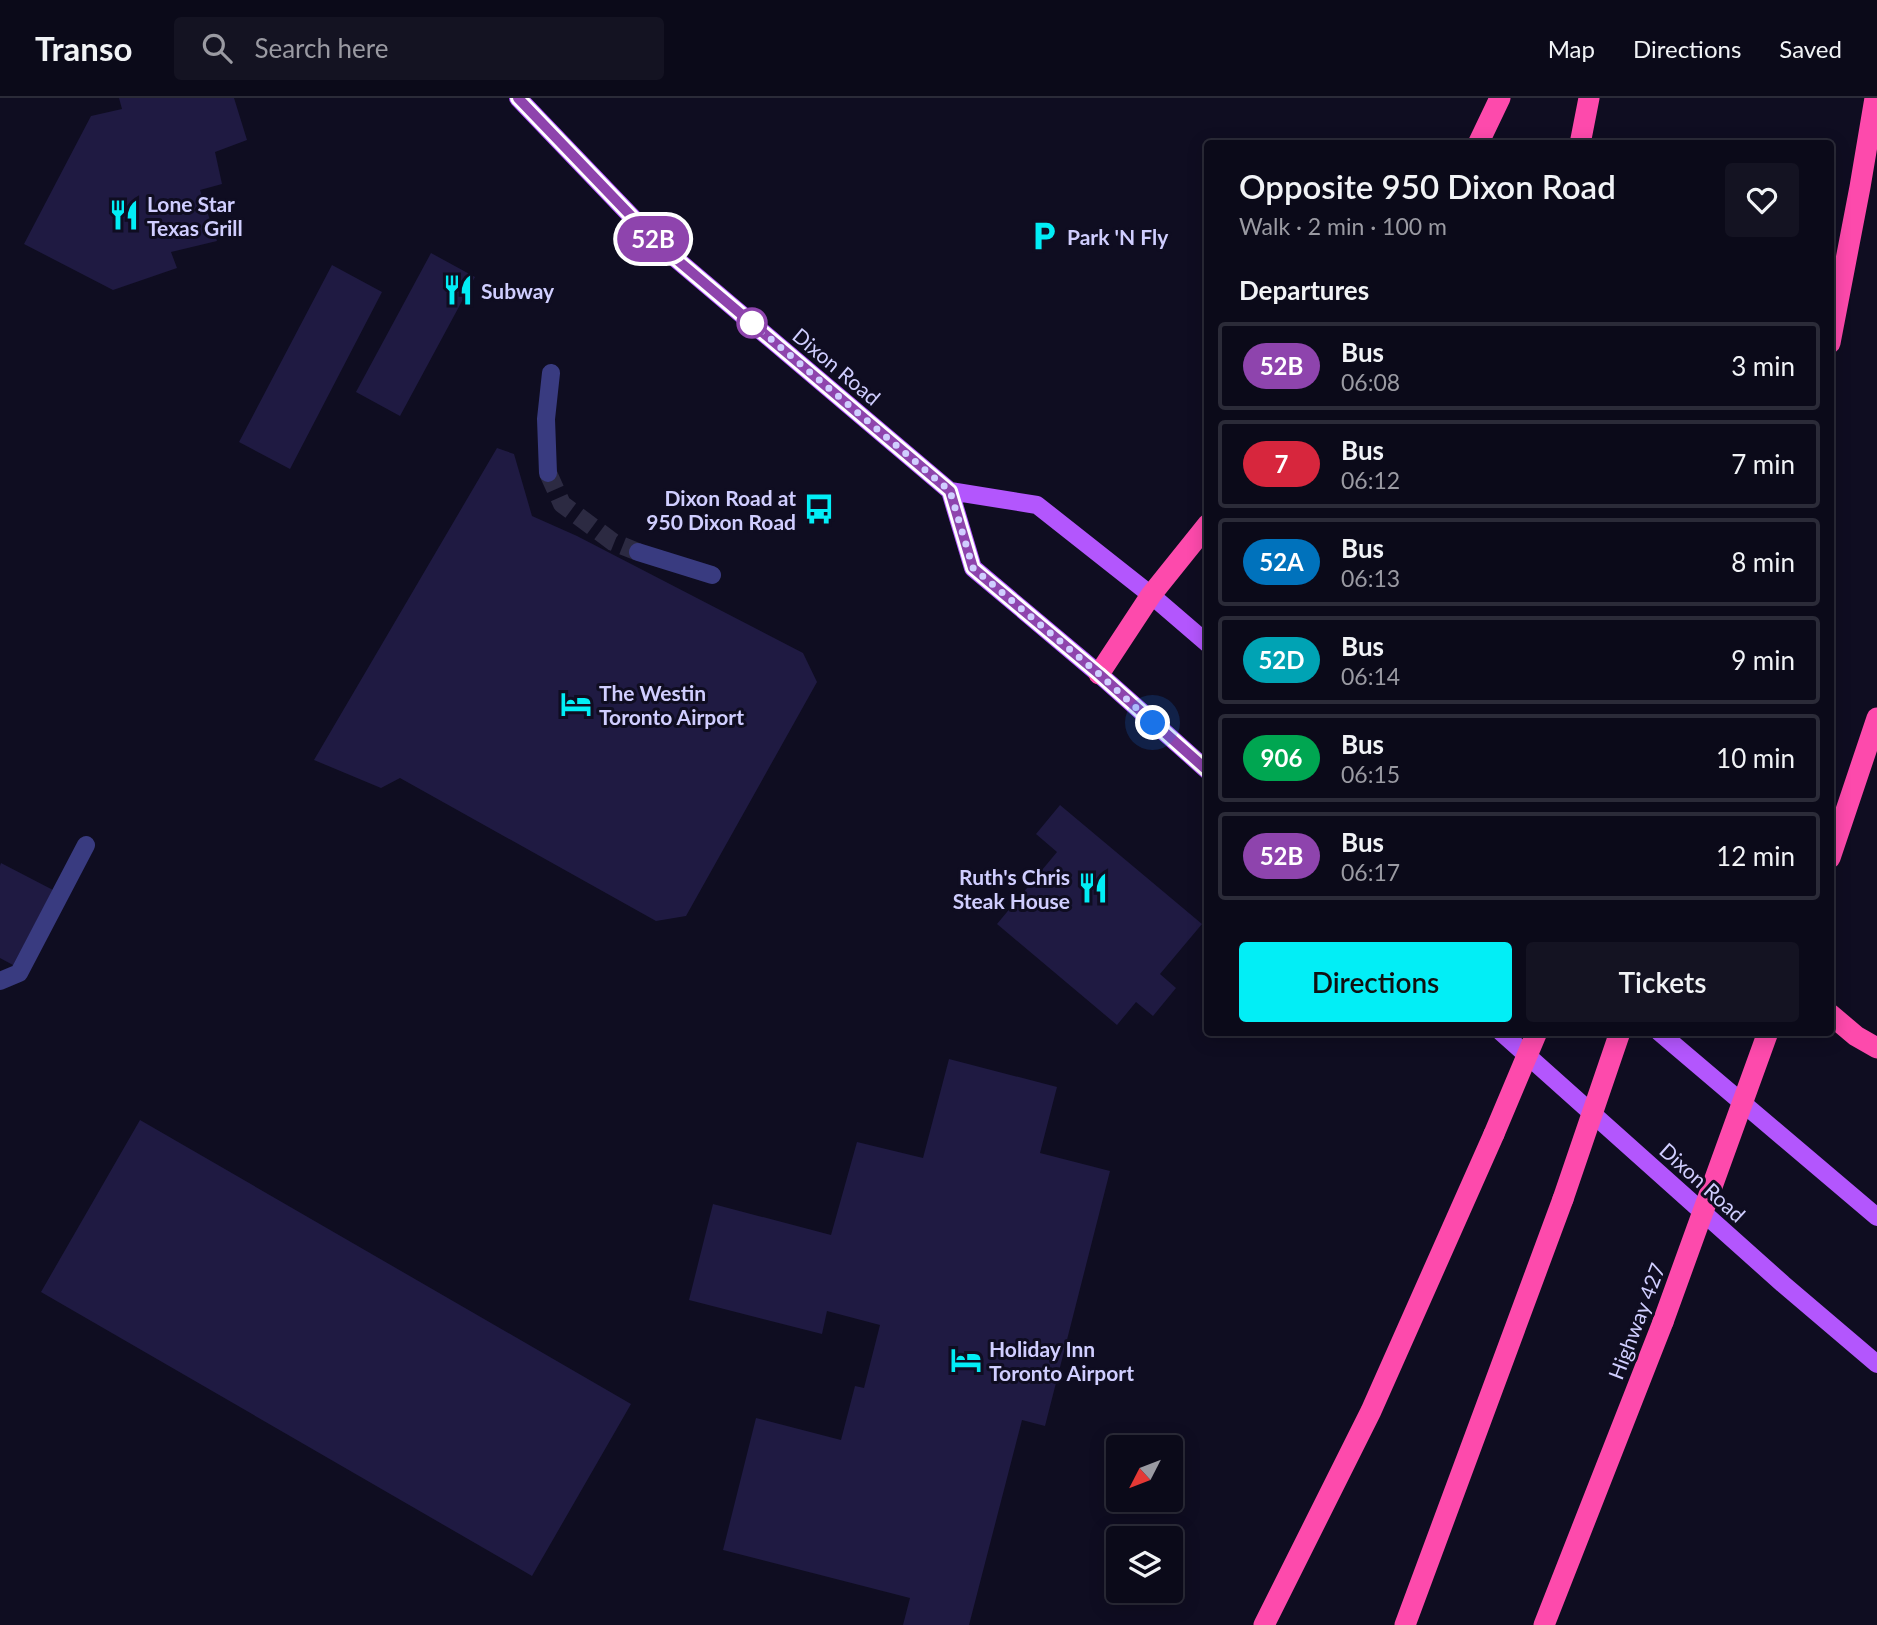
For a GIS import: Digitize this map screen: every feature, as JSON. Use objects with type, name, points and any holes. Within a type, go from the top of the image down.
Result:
[{"type":"highway","points":[[1480,140],[1500,98]]},
{"type":"highway","points":[[1581,140],[1589,98]]},
{"type":"highway","points":[[1834,322],[1875,98]]},
{"type":"highway","points":[[1099,674],[1151,595],[1204,529]]},
{"type":"highway","points":[[1834,848],[1877,718]]},
{"type":"highway","points":[[1834,1017],[1856,1036],[1877,1048]]},
{"type":"highway","points":[[1264,1625],[1371,1412],[1535,1036]]},
{"type":"highway","points":[[1405,1625],[1563,1199],[1619,1036]]},
{"type":"highway","name":"Highway 427","points":[[1544,1625],[1663,1322],[1767,1036]]},
{"type":"main road","name":"Dixon Road","points":[[518,98],[656,242],[950,491]]},
{"type":"main road","points":[[1204,641],[1037,505],[950,491],[973,568],[1099,674],[1204,767]]},
{"type":"main road","name":"Dixon Road","points":[[1505,1036],[1783,1284],[1877,1364]]},
{"type":"main road","points":[[1664,1036],[1877,1217]]},
{"type":"lane","points":[[548,473],[546,419],[551,373]]},
{"type":"lane","points":[[638,552],[712,575]]},
{"type":"lane","points":[[0,981],[19,973],[86,845]]},
{"type":"building","name":"Lone Star Texas Grill","points":[[119,98],[234,98],[247,140],[215,152],[222,184],[200,190],[217,241],[171,252],[177,268],[113,290],[24,244],[91,116],[122,109]]},
{"type":"building","points":[[431,253],[475,277],[400,416],[356,392]]},
{"type":"building","points":[[332,265],[382,292],[290,469],[239,442]]},
{"type":"building","name":"The Westin Toronto Airport","points":[[497,448],[514,454],[532,516],[577,536],[803,653],[817,682],[686,916],[656,921],[400,778],[381,788],[314,760]]},
{"type":"building","name":"Ruth's Chris Steak House","points":[[1060,805],[1202,924],[1160,974],[1176,988],[1153,1016],[1136,1002],[1117,1025],[997,924],[1057,852],[1036,834]]},
{"type":"building","points":[[1,863],[53,890],[13,965],[0,958]]},
{"type":"building","name":"Holiday Inn Toronto Airport","points":[[949,1059],[1057,1087],[1040,1153],[1110,1171],[1045,1426],[1022,1420],[969,1625],[903,1625],[910,1598],[723,1550],[756,1418],[841,1440],[855,1386],[864,1388],[880,1325],[827,1311],[822,1334],[689,1300],[713,1204],[831,1235],[857,1142],[923,1158]]},
{"type":"building","points":[[140,1120],[631,1404],[532,1576],[41,1292]]},
{"type":"tunnel","points":[[548,473],[562,504],[613,542],[638,552]]},
{"type":"bus line","name":"52B","points":[[518,98],[656,242],[950,491],[973,568],[1099,674],[1204,767]]},
{"type":"place","name":"Lone Star Texas Grill","points":[[124,215]]},
{"type":"place","name":"Park 'N Fly","points":[[1044,236]]},
{"type":"place","name":"Subway","points":[[458,290]]},
{"type":"place","name":"Dixon Road at 950 Dixon Road","points":[[819,509]]},
{"type":"place","name":"The Westin Toronto Airport","points":[[576,704]]},
{"type":"place","name":"Ruth's Chris Steak House","points":[[1093,888]]},
{"type":"place","name":"Holiday Inn Toronto Airport","points":[[966,1360]]},
{"type":"route","points":[[752,323],[950,491],[973,568],[1153,723]]}]
